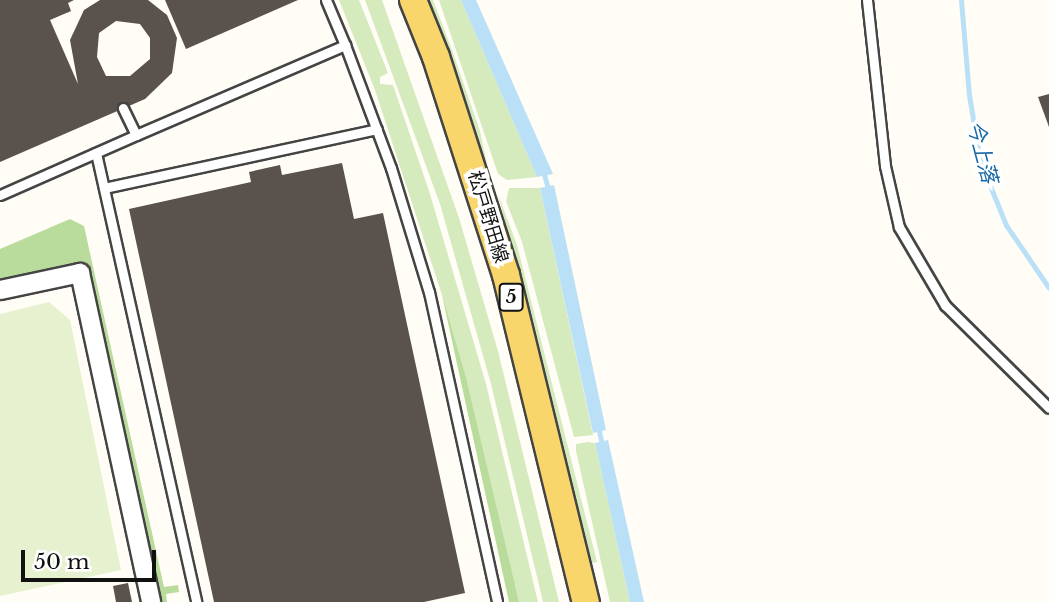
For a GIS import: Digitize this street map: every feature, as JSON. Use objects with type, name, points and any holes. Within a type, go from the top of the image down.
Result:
[{"type":"main road","name":"松戸野田線","points":[[413,0],[440,70],[506,275],[586,602]]},
{"type":"street","points":[[0,290],[80,273],[151,602]]},
{"type":"lane","points":[[326,0],[377,129],[429,292],[497,602]]},
{"type":"lane","points":[[867,0],[885,166],[899,227],[945,305],[1049,408]]},
{"type":"lane","points":[[0,195],[345,45]]},
{"type":"lane","points":[[123,108],[136,135]]},
{"type":"lane","points":[[104,188],[377,129]]},
{"type":"lane","points":[[96,153],[196,602]]},
{"type":"green space","points":[[339,0],[359,0],[388,73],[380,77],[380,84],[393,85],[430,194],[486,384],[538,602],[519,602],[442,295],[375,90]]},
{"type":"green space","points":[[365,0],[382,0],[459,218],[498,351],[559,602],[543,602],[491,384],[440,204]]},
{"type":"green space","points":[[426,0],[433,0],[452,50],[480,131],[489,174]]},
{"type":"green space","points":[[439,0],[461,0],[537,177],[507,180],[498,174]]},
{"type":"green space","points":[[509,188],[540,188],[593,435],[574,437],[522,242],[506,201]]},
{"type":"green space","points":[[498,194],[517,245],[597,562],[591,563]]},
{"type":"green space","points":[[70,219],[84,226],[164,587],[178,585],[179,592],[166,594],[167,602],[161,602],[88,265],[0,281],[0,249]]},
{"type":"green space","points":[[442,295],[466,378],[519,602],[509,602]]},
{"type":"green space","points":[[49,302],[70,320],[121,570],[0,596],[0,314]]},
{"type":"green space","points":[[595,443],[630,602],[610,602],[576,451],[576,444]]},
{"type":"water","points":[[461,0],[476,0],[553,174],[537,177]]},
{"type":"water","points":[[554,185],[606,430],[593,433],[540,188]]},
{"type":"water","points":[[608,440],[644,602],[630,602],[595,443]]},
{"type":"building","points":[[0,0],[74,0],[68,3],[71,11],[50,20],[78,84],[70,40],[84,10],[100,0],[148,0],[167,15],[177,38],[172,73],[145,99],[0,162]],"holes":[[[116,21],[140,24],[150,38],[150,59],[130,76],[106,76],[97,57],[99,33]]]},
{"type":"building","points":[[165,0],[298,0],[186,49]]},
{"type":"building","points":[[1049,94],[1049,127],[1038,97]]},
{"type":"building","points":[[342,163],[354,219],[383,213],[465,593],[424,602],[214,602],[129,209],[251,182],[249,172],[280,165],[282,175]]},
{"type":"building","points":[[128,583],[132,602],[116,602],[113,586]]},
{"type":"waterway","name":"今上落","points":[[961,0],[969,95],[980,161],[1006,225],[1049,288]]},
{"type":"waterway","points":[[543,171],[549,192]]},
{"type":"waterway","points":[[598,427],[603,449]]}]
